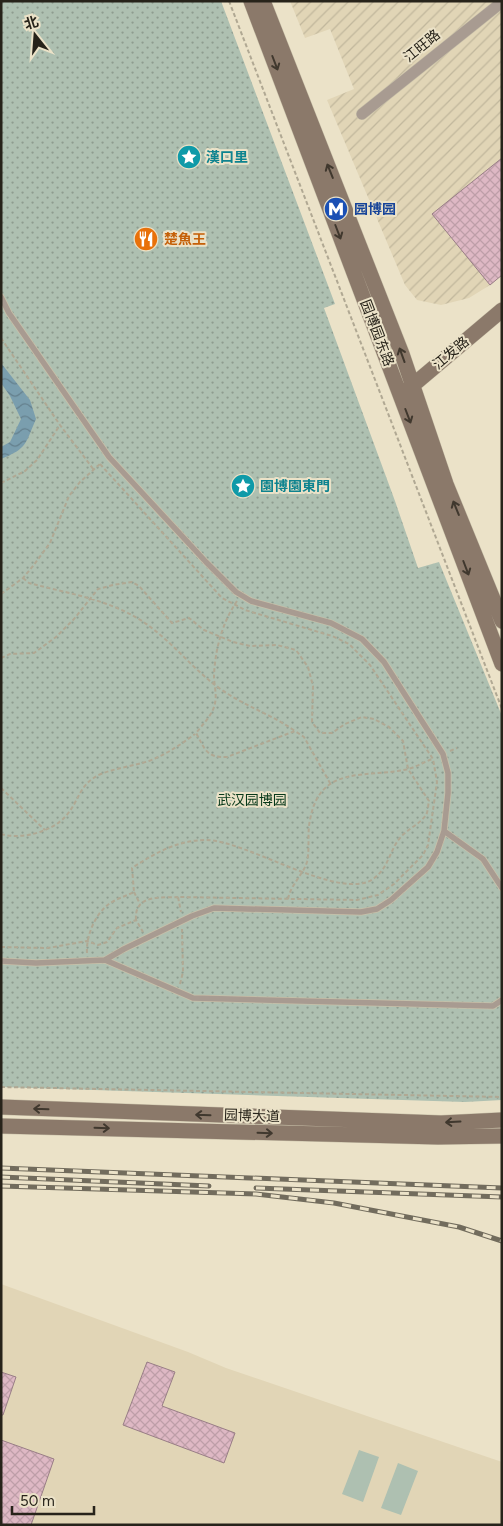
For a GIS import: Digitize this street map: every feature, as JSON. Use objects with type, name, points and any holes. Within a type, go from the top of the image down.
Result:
[{"type":"main road","name":"园博园东路","points":[[251,1],[502,664]]},
{"type":"main road","name":"园博园东路","points":[[263,1],[402,354],[446,484],[501,619]]},
{"type":"main road","name":"江发路","points":[[400,396],[502,310]]},
{"type":"main road","name":"园博大道","points":[[1,1107],[441,1123],[502,1120]]},
{"type":"main road","name":"园博大道","points":[[1,1126],[438,1137],[502,1136]]},
{"type":"street","name":"江旺路","points":[[362,114],[502,2]]},
{"type":"lane","points":[[1,297],[9,313],[109,457],[206,562],[236,592],[251,601],[274,609],[331,623],[362,639],[384,662],[443,754],[448,773],[444,831],[437,852],[428,867],[391,900],[377,909],[361,912],[214,908],[124,948],[105,960]]},
{"type":"lane","points":[[444,831],[482,859],[502,888]]},
{"type":"lane","points":[[1,961],[36,963],[105,960],[193,998],[493,1006],[502,1000]]},
{"type":"path","points":[[229,1],[502,709]]},
{"type":"path","points":[[1,338],[60,426],[94,470]]},
{"type":"path","points":[[1,483],[25,471],[38,460],[60,426]]},
{"type":"path","points":[[1,594],[23,578],[50,543],[69,496],[80,482],[100,464],[222,598],[245,610],[332,636],[349,644],[370,665],[433,759],[437,782],[428,845],[424,855],[394,884],[378,895],[357,900],[151,898],[140,904],[136,913],[136,920],[142,932],[150,928]]},
{"type":"path","points":[[23,578],[28,583],[112,606],[131,614],[152,628],[214,684],[228,694],[281,721],[304,738],[330,782]]},
{"type":"path","points":[[1,658],[10,654],[34,653],[56,637],[74,619],[98,589],[132,582],[139,586],[172,623],[190,618],[204,630],[220,637],[250,646],[277,646],[296,650],[308,667],[312,680],[312,722],[320,733],[332,733],[345,724],[362,717],[374,719],[389,727],[403,741],[408,769],[429,800],[426,814],[399,838],[385,867],[374,879],[358,885],[302,872],[228,844],[207,840],[180,843],[156,852],[132,868],[134,892],[140,904]]},
{"type":"path","points":[[1,834],[22,837],[45,830],[65,818],[85,783],[101,774],[149,761],[174,749],[196,733],[208,718],[215,704],[215,664],[220,637],[226,621],[242,595]]},
{"type":"path","points":[[196,733],[208,754],[217,757],[227,757],[295,731]]},
{"type":"path","points":[[288,899],[290,890],[307,862],[310,820],[316,800],[330,782],[357,774],[408,769],[458,748]]},
{"type":"path","points":[[1,788],[45,830]]},
{"type":"path","points":[[88,961],[87,941],[96,918],[108,905],[134,892]]},
{"type":"path","points":[[178,897],[182,921],[183,972],[179,992]]},
{"type":"path","points":[[1,947],[48,948],[87,941],[98,944],[107,942],[117,928],[136,920]]},
{"type":"path","points":[[1,1087],[502,1097]]},
{"type":"shaded area","points":[[290,1],[502,1],[502,275],[490,285],[469,298],[441,305],[417,300],[405,285],[327,100],[354,89],[330,29],[305,38]]},
{"type":"shaded area","points":[[1,1284],[188,1352],[226,1368],[502,1462],[502,1525],[1,1525]]},
{"type":"green space","name":"武汉园博园","points":[[1,1],[221,1],[335,304],[324,308],[418,568],[439,562],[502,716],[502,1100],[465,1102],[1,1087]]},
{"type":"green space","points":[[359,1450],[379,1457],[363,1502],[342,1494]]},
{"type":"green space","points":[[398,1463],[418,1471],[401,1515],[381,1508]]},
{"type":"water","points":[[1,363],[30,400],[36,419],[27,440],[21,448],[1,459],[1,447],[10,442],[21,419],[10,396],[1,383]]},
{"type":"building","points":[[502,158],[502,275],[490,285],[432,214]]},
{"type":"building","points":[[147,1362],[175,1372],[162,1406],[235,1433],[224,1463],[123,1425]]},
{"type":"building","points":[[1,1372],[16,1377],[3,1415],[1,1415]]},
{"type":"building","points":[[1,1440],[54,1459],[31,1525],[1,1525]]},
{"type":"railway","points":[[1,1168],[502,1188]]},
{"type":"railway","points":[[1,1177],[209,1186]]},
{"type":"railway","points":[[1,1186],[256,1194],[334,1203],[459,1227],[502,1241]]},
{"type":"railway","points":[[256,1188],[502,1197]]},
{"type":"place","name":"漢口里","points":[[189,157]]},
{"type":"place","name":"园博园","points":[[336,209]]},
{"type":"place","name":"楚魚王","points":[[146,239]]},
{"type":"place","name":"園博園東門","points":[[243,486]]}]
